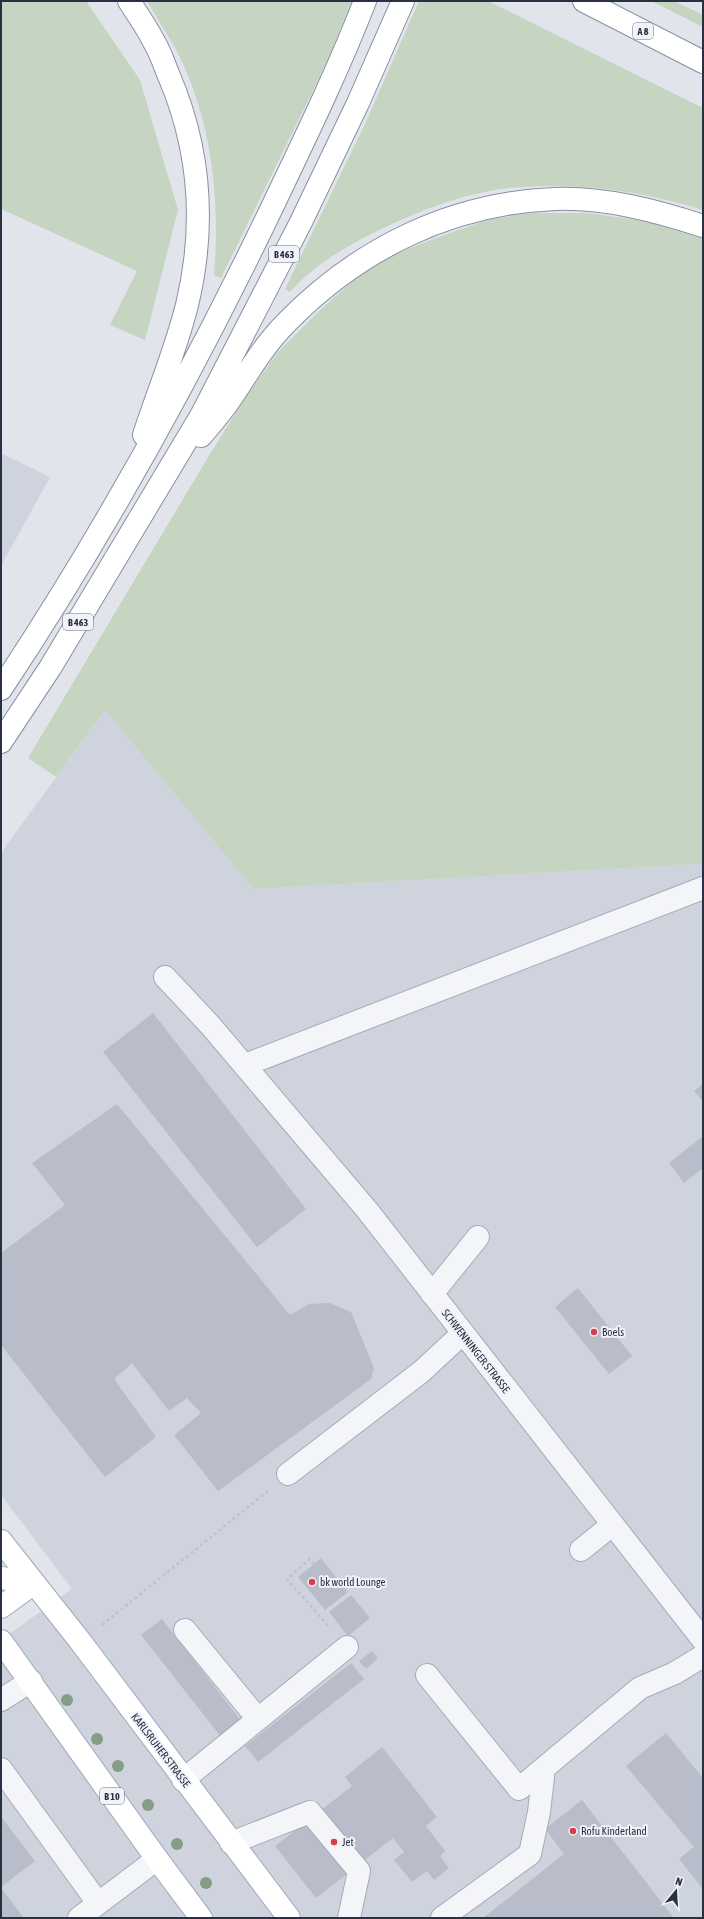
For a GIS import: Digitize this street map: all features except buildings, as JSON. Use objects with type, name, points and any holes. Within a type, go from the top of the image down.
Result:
[{"type":"main road","points":[[124,490],[187,306],[194,273],[198,233],[198,194],[195,163],[179,100],[154,41],[129,1]]},
{"type":"main road","name":"B 463","points":[[1,689],[124,490],[216,323],[328,90],[365,1]]},
{"type":"main road","name":"B 463","points":[[1,742],[50,668],[201,416],[301,222],[358,103],[403,1]]},
{"type":"main road","name":"A 8","points":[[584,1],[703,62]]},
{"type":"main road","points":[[151,500],[230,400],[258,357],[284,324],[340,274],[372,253],[401,237],[440,221],[479,209],[515,202],[557,199],[594,201],[630,206],[703,226]]},
{"type":"main road","name":"KARLSRUHER STRASSE","points":[[1,1541],[80,1641],[183,1780],[289,1918]]},
{"type":"main road","points":[[1,1578],[34,1583]]},
{"type":"main road","points":[[1,1607],[34,1583]]},
{"type":"main road","name":"B 10","points":[[1,1641],[201,1918]]},
{"type":"street","points":[[245,1065],[703,888]]},
{"type":"street","name":"SCHWENNINGER STRASSE","points":[[165,977],[245,1065],[367,1210],[703,1640]]},
{"type":"street","points":[[432,1294],[478,1237]]},
{"type":"street","points":[[288,1474],[421,1372],[463,1333]]},
{"type":"street","points":[[581,1550],[612,1525]]},
{"type":"street","points":[[185,1630],[258,1719]]},
{"type":"street","points":[[183,1780],[347,1647]]},
{"type":"street","points":[[427,1676],[519,1789],[640,1688],[675,1673],[703,1656]]},
{"type":"street","points":[[1,1700],[31,1681]]},
{"type":"street","points":[[442,1918],[530,1854],[539,1812],[544,1768]]},
{"type":"street","points":[[1,1769],[98,1903]]},
{"type":"street","points":[[232,1843],[310,1812],[359,1871],[349,1918]]},
{"type":"street","points":[[79,1918],[157,1859]]},
{"type":"path","points":[[80,1641],[119,1613],[288,1474]]},
{"type":"path","points":[[314,1564],[310,1559],[287,1579],[347,1647]]},
{"type":"shaded area","points":[[1,453],[50,477],[1,566]]},
{"type":"shaded area","points":[[105,710],[253,889],[703,864],[703,1918],[1,1918],[1,1640],[72,1589],[1,1495],[1,853]]},
{"type":"green space","points":[[1,1],[86,1],[140,80],[178,210],[145,340],[110,325],[137,271],[1,209]]},
{"type":"green space","points":[[147,1],[352,1],[327,62],[221,278],[214,275],[216,248],[215,194],[208,141],[193,89],[183,64]]},
{"type":"green space","points":[[419,1],[488,1],[703,108],[703,210],[659,198],[614,190],[592,188],[546,186],[506,188],[489,191],[438,205],[376,231],[324,262],[300,281],[290,292],[285,289],[365,124]]},
{"type":"green space","points":[[651,1],[674,1],[703,15],[703,27]]},
{"type":"green space","points":[[533,213],[587,213],[645,221],[703,239],[703,864],[253,889],[105,710],[56,777],[28,758],[210,454],[245,398],[278,352],[318,312],[357,277],[394,254],[490,219]]},
{"type":"place","name":"Boels","points":[[594,1332]]},
{"type":"place","name":"bk world Lounge","points":[[312,1582]]},
{"type":"place","name":"Rofu Kinderland","points":[[573,1831]]},
{"type":"place","name":"Jet","points":[[334,1842]]}]
